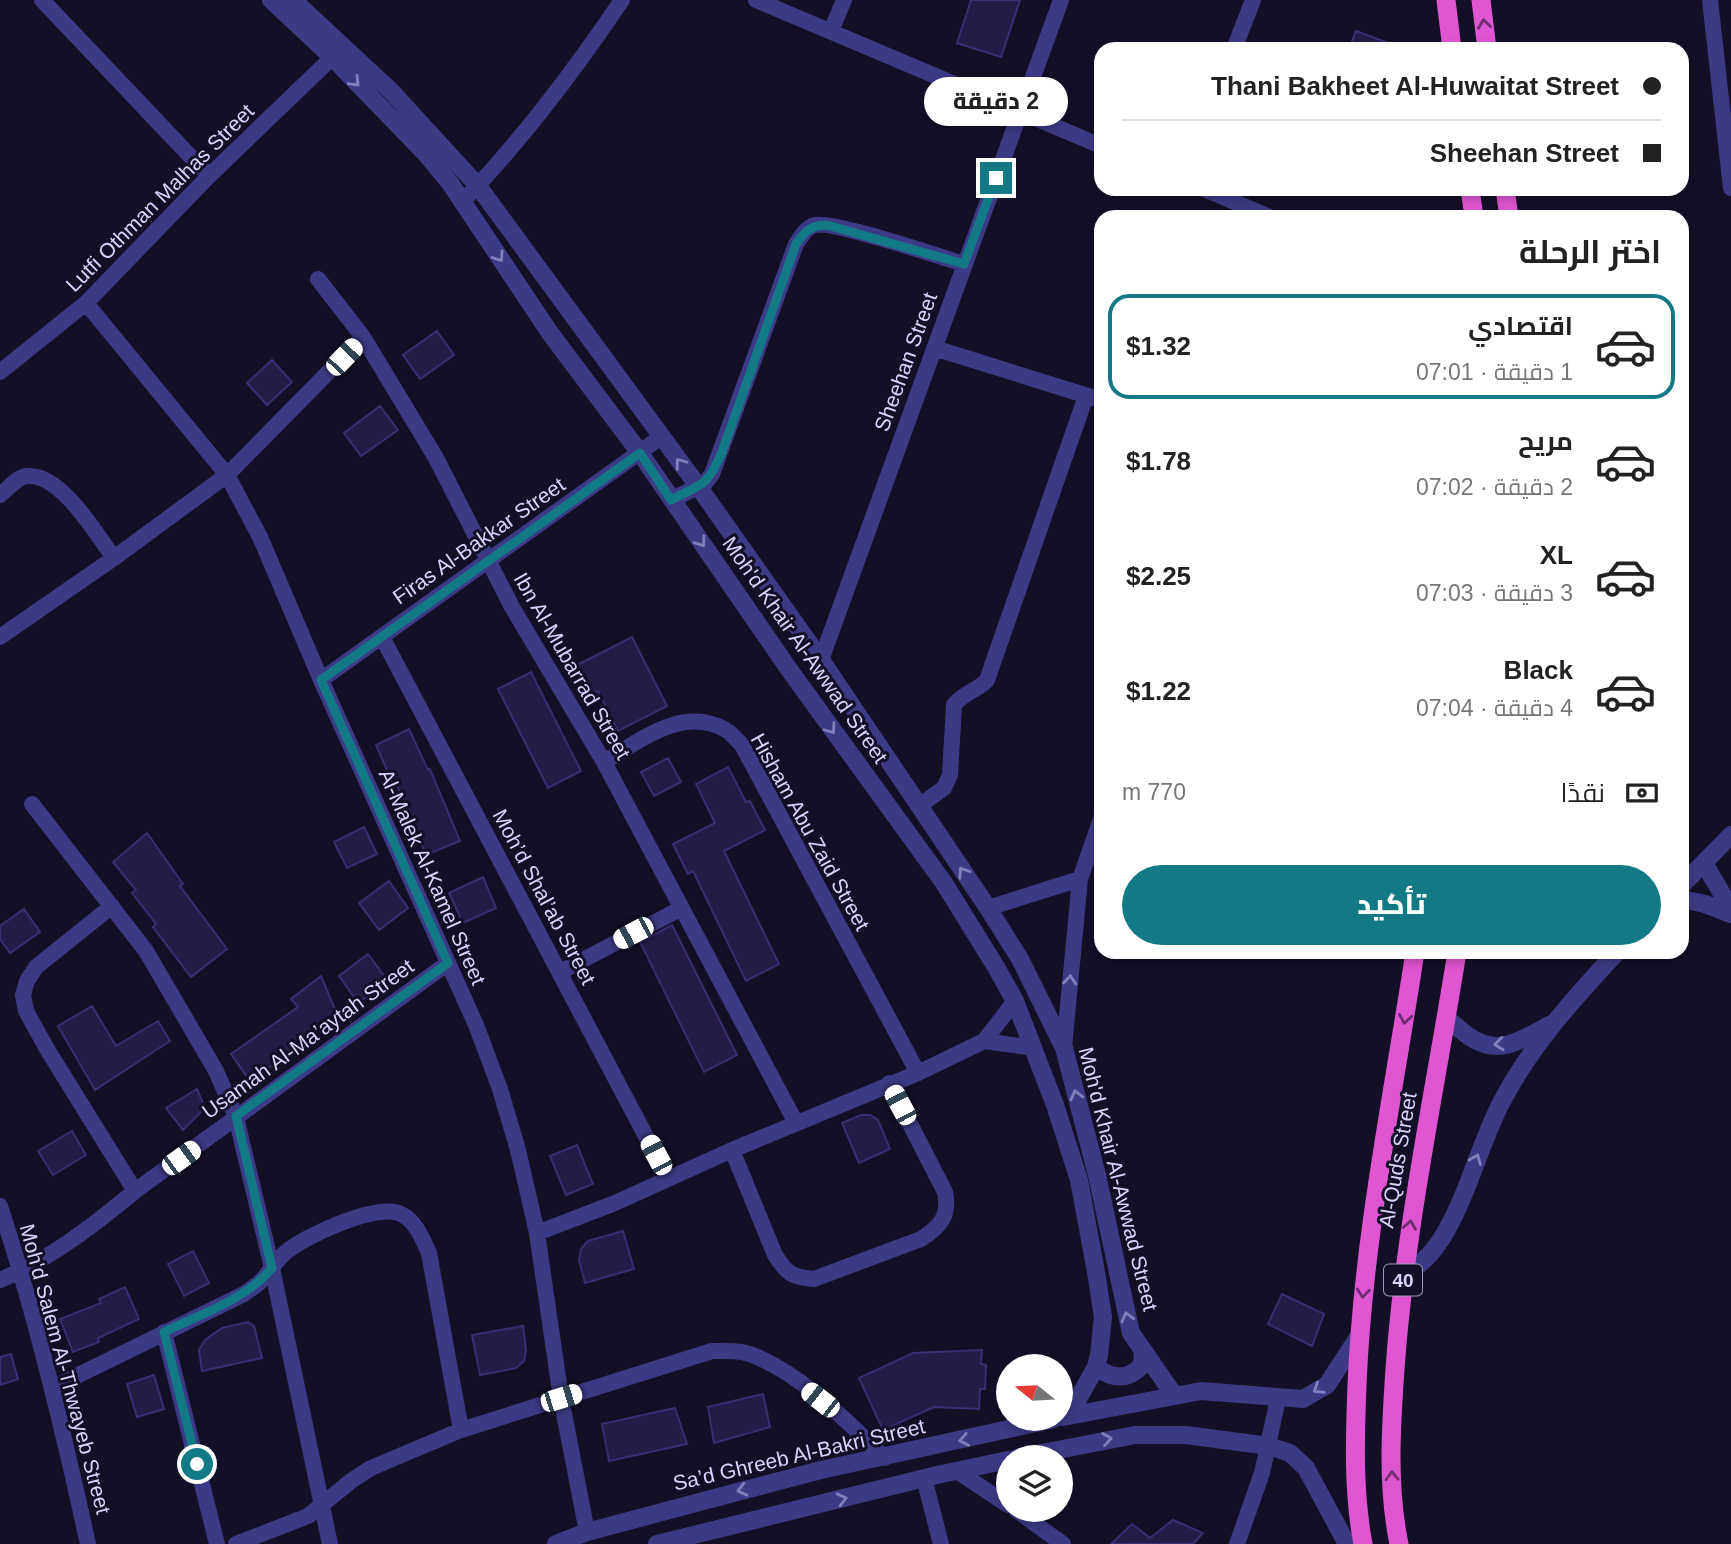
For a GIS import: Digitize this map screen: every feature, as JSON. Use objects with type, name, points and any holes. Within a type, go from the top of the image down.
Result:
[{"type":"highway","points":[[1446,0],[1451,42]]},
{"type":"highway","points":[[1481,0],[1486,42]]},
{"type":"highway","name":"Al-Quds Street","points":[[1363,1544],[1354,1454],[1359,1336],[1369,1236],[1414,959]]},
{"type":"highway","name":"Al-Quds Street","points":[[1399,1544],[1392,1482],[1392,1426],[1404,1278],[1418,1175],[1456,959]]},
{"type":"street","points":[[42,0],[209,176]]},
{"type":"street","name":"Moh'd Khair Al-Awwad Street","points":[[271,0],[391,91],[478,186],[698,486],[821,660],[988,908],[1020,959],[1064,1048],[1097,1175],[1131,1333],[1174,1395]]},
{"type":"street","name":"Moh'd Khair Al-Awwad Street","points":[[293,0],[432,160],[463,201],[550,333],[640,453],[827,724],[944,883],[1015,1001],[1079,1180],[1102,1317],[1096,1367],[1073,1400]]},
{"type":"street","points":[[463,201],[532,123],[583,57],[622,0]]},
{"type":"street","points":[[755,0],[1094,143]]},
{"type":"street","points":[[831,31],[844,0]]},
{"type":"street","name":"Sheehan Street","points":[[821,660],[1061,0]]},
{"type":"street","points":[[1237,42],[1253,0]]},
{"type":"street","points":[[1710,0],[1731,188]]},
{"type":"street","name":"Lutfi Othman Malhas Street","points":[[0,372],[86,303],[209,176],[338,53]]},
{"type":"street","points":[[1220,196],[1254,210]]},
{"type":"street","points":[[671,500],[705,483],[717,463],[792,255],[804,232],[815,225],[835,226],[964,264]]},
{"type":"street","name":"Ibn Al-Mubarrad Street","points":[[318,279],[363,337],[436,458],[512,607],[604,762],[796,1123]]},
{"type":"street","name":"Al-Malek Al-Kamel Street","points":[[86,303],[227,475],[260,537],[321,680],[476,1024],[500,1089],[518,1150],[537,1233],[561,1398],[587,1532]]},
{"type":"street","points":[[0,637],[227,475],[363,337]]},
{"type":"street","points":[[919,806],[944,788],[950,775],[954,705],[965,693],[982,686],[988,680],[1093,398],[934,348]]},
{"type":"street","name":"Firas Al-Bakkar Street","points":[[321,680],[661,437]]},
{"type":"street","points":[[0,495],[19,479],[27,476],[51,483],[70,499],[114,558]]},
{"type":"street","name":"Moh’d Shal’ab Street","points":[[382,636],[668,1178]]},
{"type":"street","name":"Hisham Abu Zaid Street","points":[[604,762],[666,726],[687,720],[726,730],[742,745],[918,1073]]},
{"type":"street","points":[[32,804],[146,951],[216,1071],[236,1116],[272,1268],[330,1544]]},
{"type":"street","points":[[1689,878],[1731,835]]},
{"type":"street","points":[[1064,1048],[1080,879],[1094,839]]},
{"type":"street","points":[[1704,863],[1731,912]]},
{"type":"street","points":[[988,908],[1080,879]]},
{"type":"street","points":[[1689,901],[1731,912]]},
{"type":"street","points":[[112,905],[36,967],[27,981],[23,995],[26,1011],[47,1049],[135,1191]]},
{"type":"street","points":[[560,972],[682,908]]},
{"type":"street","points":[[1404,1278],[1432,1252],[1453,1218],[1500,1104],[1555,1022],[1612,959]]},
{"type":"street","name":"Usamah Al-Ma’aytah Street","points":[[0,1280],[21,1272],[97,1223],[135,1191],[236,1116],[448,963]]},
{"type":"street","points":[[537,1233],[615,1203],[732,1150],[918,1073],[985,1041],[1015,1001]]},
{"type":"street","points":[[1447,1018],[1474,1041],[1501,1046],[1555,1022]]},
{"type":"street","points":[[985,1041],[1034,1048]]},
{"type":"street","points":[[732,1150],[775,1255],[785,1271],[797,1277],[814,1279],[921,1239],[936,1229],[946,1216],[948,1205],[945,1192],[889,1083]]},
{"type":"street","name":"Moh'd Salem Al-Thwayeb Street","points":[[0,1206],[52,1388],[88,1544]]},
{"type":"street","points":[[52,1388],[244,1294],[260,1282],[286,1252],[340,1224],[379,1211],[402,1214],[422,1236],[429,1253],[461,1430]]},
{"type":"street","points":[[164,1332],[217,1544]]},
{"type":"street","name":"Sa’d Ghreeb Al-Bakri Street","points":[[1073,1415],[1202,1391],[1303,1399],[1327,1385],[1359,1336]]},
{"type":"street","points":[[236,1544],[308,1516],[351,1480],[371,1468],[461,1430],[712,1351],[754,1355],[786,1373],[837,1413],[885,1458]]},
{"type":"street","points":[[1096,1367],[1109,1376],[1127,1376],[1142,1365],[1143,1351]]},
{"type":"street","points":[[1237,1544],[1262,1473],[1278,1399]]},
{"type":"street","name":"Sa’d Ghreeb Al-Bakri Street","points":[[556,1544],[587,1532],[781,1480],[997,1432]]},
{"type":"street","points":[[1073,1447],[1135,1435],[1186,1435],[1269,1446],[1290,1453],[1306,1468],[1347,1544]]},
{"type":"street","points":[[657,1544],[996,1463]]},
{"type":"street","points":[[957,1471],[996,1497]]},
{"type":"street","points":[[924,1478],[941,1544]]},
{"type":"street","points":[[1033,1522],[1063,1544]]},
{"type":"building","points":[[971,0],[1020,0],[1001,57],[957,43]]},
{"type":"building","points":[[1356,31],[1386,42],[1352,42]]},
{"type":"building","points":[[437,331],[454,355],[420,379],[403,355]]},
{"type":"building","points":[[272,360],[292,382],[267,405],[247,383]]},
{"type":"building","points":[[380,406],[398,430],[361,456],[344,433]]},
{"type":"building","points":[[632,637],[667,706],[618,731],[598,691],[592,694],[577,665]]},
{"type":"building","points":[[531,672],[581,771],[548,788],[498,689]]},
{"type":"building","points":[[409,729],[428,770],[430,769],[460,841],[426,855],[392,774],[389,775],[376,745]]},
{"type":"building","points":[[668,758],[681,782],[654,796],[641,772]]},
{"type":"building","points":[[728,767],[746,802],[750,801],[765,830],[724,851],[779,964],[746,981],[693,871],[688,874],[673,844],[715,823],[696,784]]},
{"type":"building","points":[[364,827],[377,854],[347,868],[334,842]]},
{"type":"building","points":[[147,833],[183,884],[180,886],[227,949],[191,977],[153,927],[156,924],[132,893],[136,890],[113,862]]},
{"type":"building","points":[[483,877],[496,908],[463,923],[449,893]]},
{"type":"building","points":[[389,881],[408,908],[379,930],[359,903]]},
{"type":"building","points":[[24,909],[40,932],[10,953],[0,939],[0,926]]},
{"type":"building","points":[[672,925],[737,1055],[704,1072],[640,942]]},
{"type":"building","points":[[368,954],[388,981],[358,1003],[339,976]]},
{"type":"building","points":[[321,976],[337,1014],[313,1032],[315,1035],[250,1081],[231,1054],[298,1007],[291,999]]},
{"type":"building","points":[[92,1006],[116,1046],[158,1021],[170,1041],[95,1090],[58,1026]]},
{"type":"building","points":[[197,1089],[205,1108],[183,1130],[166,1108]]},
{"type":"building","points":[[861,1115],[870,1115],[878,1120],[890,1149],[859,1163],[842,1123]]},
{"type":"building","points":[[72,1131],[86,1155],[53,1175],[38,1151]]},
{"type":"building","points":[[577,1145],[593,1184],[566,1195],[550,1156]]},
{"type":"building","points":[[623,1231],[634,1269],[585,1283],[579,1260],[581,1249],[588,1241]]},
{"type":"building","points":[[193,1251],[209,1283],[184,1296],[168,1264]]},
{"type":"building","points":[[125,1287],[139,1319],[98,1338],[99,1342],[73,1352],[60,1319],[101,1303],[99,1299]]},
{"type":"building","points":[[1282,1294],[1324,1314],[1312,1346],[1268,1324]]},
{"type":"building","points":[[248,1322],[254,1326],[262,1358],[202,1371],[199,1350],[205,1340],[222,1328]]},
{"type":"building","points":[[523,1326],[526,1350],[524,1361],[516,1368],[480,1375],[472,1335]]},
{"type":"building","points":[[982,1350],[981,1364],[986,1365],[985,1389],[980,1389],[979,1409],[934,1407],[883,1430],[859,1378],[913,1353]]},
{"type":"building","points":[[11,1354],[18,1379],[0,1385],[0,1357]]},
{"type":"building","points":[[154,1375],[164,1409],[137,1417],[127,1384]]},
{"type":"building","points":[[763,1394],[770,1427],[714,1443],[708,1407]]},
{"type":"building","points":[[675,1408],[687,1444],[609,1461],[602,1424]]},
{"type":"building","points":[[1173,1520],[1203,1533],[1193,1544],[1111,1544],[1132,1524],[1150,1538]]},
{"type":"route","points":[[197,1464],[164,1332],[244,1294],[272,1268],[236,1116],[448,963],[321,680],[640,453],[671,500],[705,483],[722,452],[766,324],[796,244],[804,232],[815,225],[844,228],[964,264],[996,178]]}]
